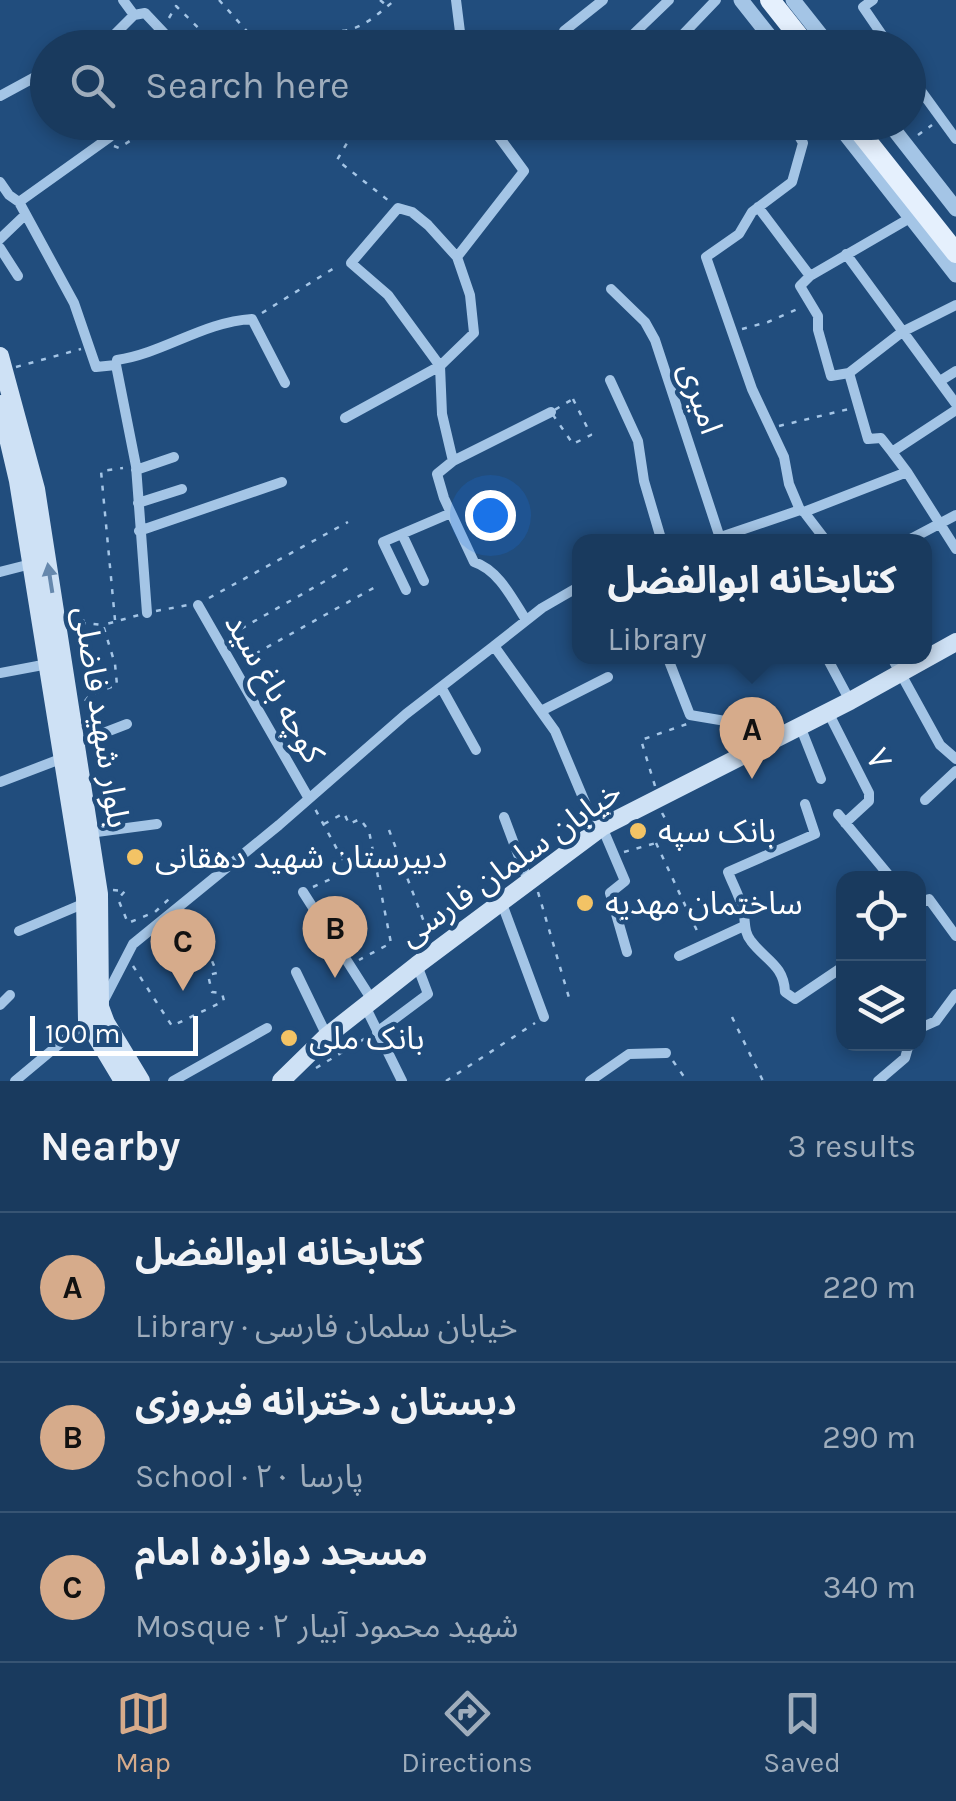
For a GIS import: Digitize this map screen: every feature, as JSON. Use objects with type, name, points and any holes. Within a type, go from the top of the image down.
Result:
[{"type":"main road","points":[[755,0],[779,30]]},
{"type":"main road","points":[[770,0],[794,30]]},
{"type":"main road","points":[[866,140],[956,252]]},
{"type":"main road","points":[[882,140],[956,232]]},
{"type":"main road","name":"بلوار شهید فاضلی","points":[[2,363],[36,489],[69,704],[69,751],[92,899]]},
{"type":"main road","name":"بلوار شهید فاضلی","points":[[0,404],[6,454],[48,664],[89,833],[94,1014],[106,1023],[141,1081]]},
{"type":"main road","name":"خیابان سلمان فارسی","points":[[280,1081],[327,1036],[416,965],[599,829],[850,700],[895,665]]},
{"type":"main road","points":[[94,1014],[123,1081]]},
{"type":"street","points":[[123,0],[134,14]]},
{"type":"street","points":[[456,0],[460,30]]},
{"type":"street","points":[[565,30],[603,0]]},
{"type":"street","points":[[637,30],[669,0]]},
{"type":"street","points":[[687,30],[716,0]]},
{"type":"street","points":[[742,0],[765,30]]},
{"type":"street","points":[[795,1],[817,30]]},
{"type":"street","points":[[868,4],[882,30]]},
{"type":"street","points":[[118,30],[134,14],[145,13],[162,30]]},
{"type":"street","points":[[0,96],[30,80]]},
{"type":"street","points":[[926,98],[956,139]]},
{"type":"street","points":[[20,202],[105,140]]},
{"type":"street","points":[[457,257],[524,171],[501,140]]},
{"type":"street","points":[[801,140],[792,182],[758,207],[739,234],[706,257],[768,429],[784,458],[789,484],[802,511],[821,534]]},
{"type":"street","points":[[850,140],[956,275]]},
{"type":"street","points":[[902,140],[956,209]]},
{"type":"street","points":[[0,182],[20,202],[74,304],[96,368],[116,365]]},
{"type":"street","points":[[758,207],[810,276]]},
{"type":"street","points":[[346,418],[440,366],[474,333],[470,295],[457,257],[428,225],[412,212],[398,208],[352,264],[388,295],[440,366],[442,414],[453,462]]},
{"type":"street","points":[[0,238],[26,215]]},
{"type":"street","points":[[910,218],[810,276],[800,286],[818,316],[831,376],[849,373],[902,332],[956,306]]},
{"type":"street","points":[[0,248],[18,276]]},
{"type":"street","points":[[846,254],[956,407],[892,452]]},
{"type":"street","name":"امیری","points":[[611,288],[646,322],[655,340],[723,534]]},
{"type":"street","points":[[147,613],[136,468],[117,360],[154,352],[203,329],[252,319],[285,383]]},
{"type":"street","points":[[940,381],[956,371]]},
{"type":"street","points":[[849,373],[868,439],[881,438],[956,549]]},
{"type":"street","points":[[610,380],[638,442],[644,481],[660,534]]},
{"type":"street","points":[[526,620],[500,581],[486,566],[474,562],[437,474],[552,412]]},
{"type":"street","points":[[136,468],[174,457]]},
{"type":"street","points":[[736,534],[907,472]]},
{"type":"street","points":[[140,532],[282,482]]},
{"type":"street","points":[[138,503],[182,488]]},
{"type":"street","points":[[406,590],[383,542],[451,513]]},
{"type":"street","points":[[919,534],[956,515]]},
{"type":"street","points":[[402,534],[424,581]]},
{"type":"street","points":[[0,572],[31,564]]},
{"type":"street","points":[[15,1081],[94,1014],[133,944],[176,903],[279,825],[441,687],[526,620],[572,590]]},
{"type":"street","name":"کوچه باغ سید","points":[[198,604],[308,797]]},
{"type":"street","points":[[494,646],[542,710],[616,860],[625,881],[610,892],[627,952]]},
{"type":"street","points":[[0,673],[48,664]]},
{"type":"street","points":[[670,664],[690,715],[795,729],[821,779]]},
{"type":"street","points":[[830,664],[850,700]]},
{"type":"street","points":[[895,665],[940,745],[956,759]]},
{"type":"street","points":[[542,710],[608,677]]},
{"type":"street","points":[[441,687],[476,750]]},
{"type":"street","name":"۷","points":[[828,712],[869,801],[841,819],[886,871]]},
{"type":"street","points":[[0,782],[127,724]]},
{"type":"street","points":[[925,800],[956,771]]},
{"type":"street","points":[[805,804],[815,834],[728,872],[751,941],[780,969],[786,992],[795,999],[836,971]]},
{"type":"street","points":[[504,817],[530,878]]},
{"type":"street","points":[[89,833],[157,824]]},
{"type":"street","points":[[303,892],[350,966],[402,1081]]},
{"type":"street","points":[[19,931],[92,899]]},
{"type":"street","points":[[926,901],[930,899],[956,936]]},
{"type":"street","points":[[500,900],[544,1016]]},
{"type":"street","points":[[679,956],[744,926]]},
{"type":"street","points":[[377,1032],[428,994],[416,965]]},
{"type":"street","points":[[296,972],[327,1036]]},
{"type":"street","points":[[926,1026],[936,1022],[956,994]]},
{"type":"street","points":[[0,1005],[10,995]]},
{"type":"street","points":[[173,1081],[267,1028]]},
{"type":"street","points":[[878,1081],[906,1058],[908,1051]]},
{"type":"street","points":[[590,1081],[629,1054],[666,1052]]},
{"type":"path","points":[[169,18],[180,0]]},
{"type":"path","points":[[218,0],[246,30]]},
{"type":"path","points":[[380,0],[388,6]]},
{"type":"path","points":[[351,30],[395,0]]},
{"type":"path","points":[[176,6],[201,30]]},
{"type":"path","points":[[926,129],[941,119]]},
{"type":"path","points":[[102,142],[118,148],[131,140]]},
{"type":"path","points":[[349,140],[337,160],[398,208]]},
{"type":"path","points":[[905,144],[911,140]]},
{"type":"path","points":[[252,319],[303,290],[334,266],[352,264]]},
{"type":"path","points":[[732,332],[768,322],[811,303]]},
{"type":"path","points":[[2,363],[90,346]]},
{"type":"path","points":[[573,399],[591,436],[574,444],[552,412],[573,399]]},
{"type":"path","points":[[768,429],[859,406]]},
{"type":"path","points":[[116,621],[101,471],[136,468]]},
{"type":"path","points":[[55,614],[79,606],[84,623],[103,625],[198,604],[348,522]]},
{"type":"path","points":[[220,641],[350,567]]},
{"type":"path","points":[[234,665],[377,586]]},
{"type":"path","points":[[69,704],[89,700],[90,694],[116,685],[103,625]]},
{"type":"path","points":[[616,860],[623,853],[656,843],[667,834],[668,824],[641,740],[704,718]]},
{"type":"path","points":[[303,892],[349,871],[308,797]]},
{"type":"path","points":[[324,824],[344,813],[350,824],[360,819],[370,830],[391,943],[350,966]]},
{"type":"path","points":[[389,830],[435,951]]},
{"type":"path","points":[[656,843],[704,945]]},
{"type":"path","points":[[530,878],[570,1001]]},
{"type":"path","points":[[92,899],[118,888],[124,891],[118,899],[128,922],[155,912],[168,899],[176,903],[206,963],[212,961],[216,973],[208,975],[212,992],[222,993],[224,1001],[172,1026],[127,956]]},
{"type":"path","points":[[446,1081],[544,1016]]},
{"type":"path","points":[[732,1017],[763,1081]]},
{"type":"path","points":[[310,1071],[377,1032]]},
{"type":"path","points":[[666,1052],[687,1081]]},
{"type":"place","name":"کتابخانه ابوالفضل","points":[[752,779]]},
{"type":"place","name":"بانک سپه","points":[[638,831]]},
{"type":"place","name":"دبیرستان شهید دهقانی","points":[[135,857]]},
{"type":"place","name":"ساختمان مهدیه","points":[[585,903]]},
{"type":"place","name":"دبستان دخترانه فیروزی","points":[[335,978]]},
{"type":"place","name":"مسجد دوازده امام","points":[[183,991]]},
{"type":"place","name":"بانک ملی","points":[[289,1038]]}]
